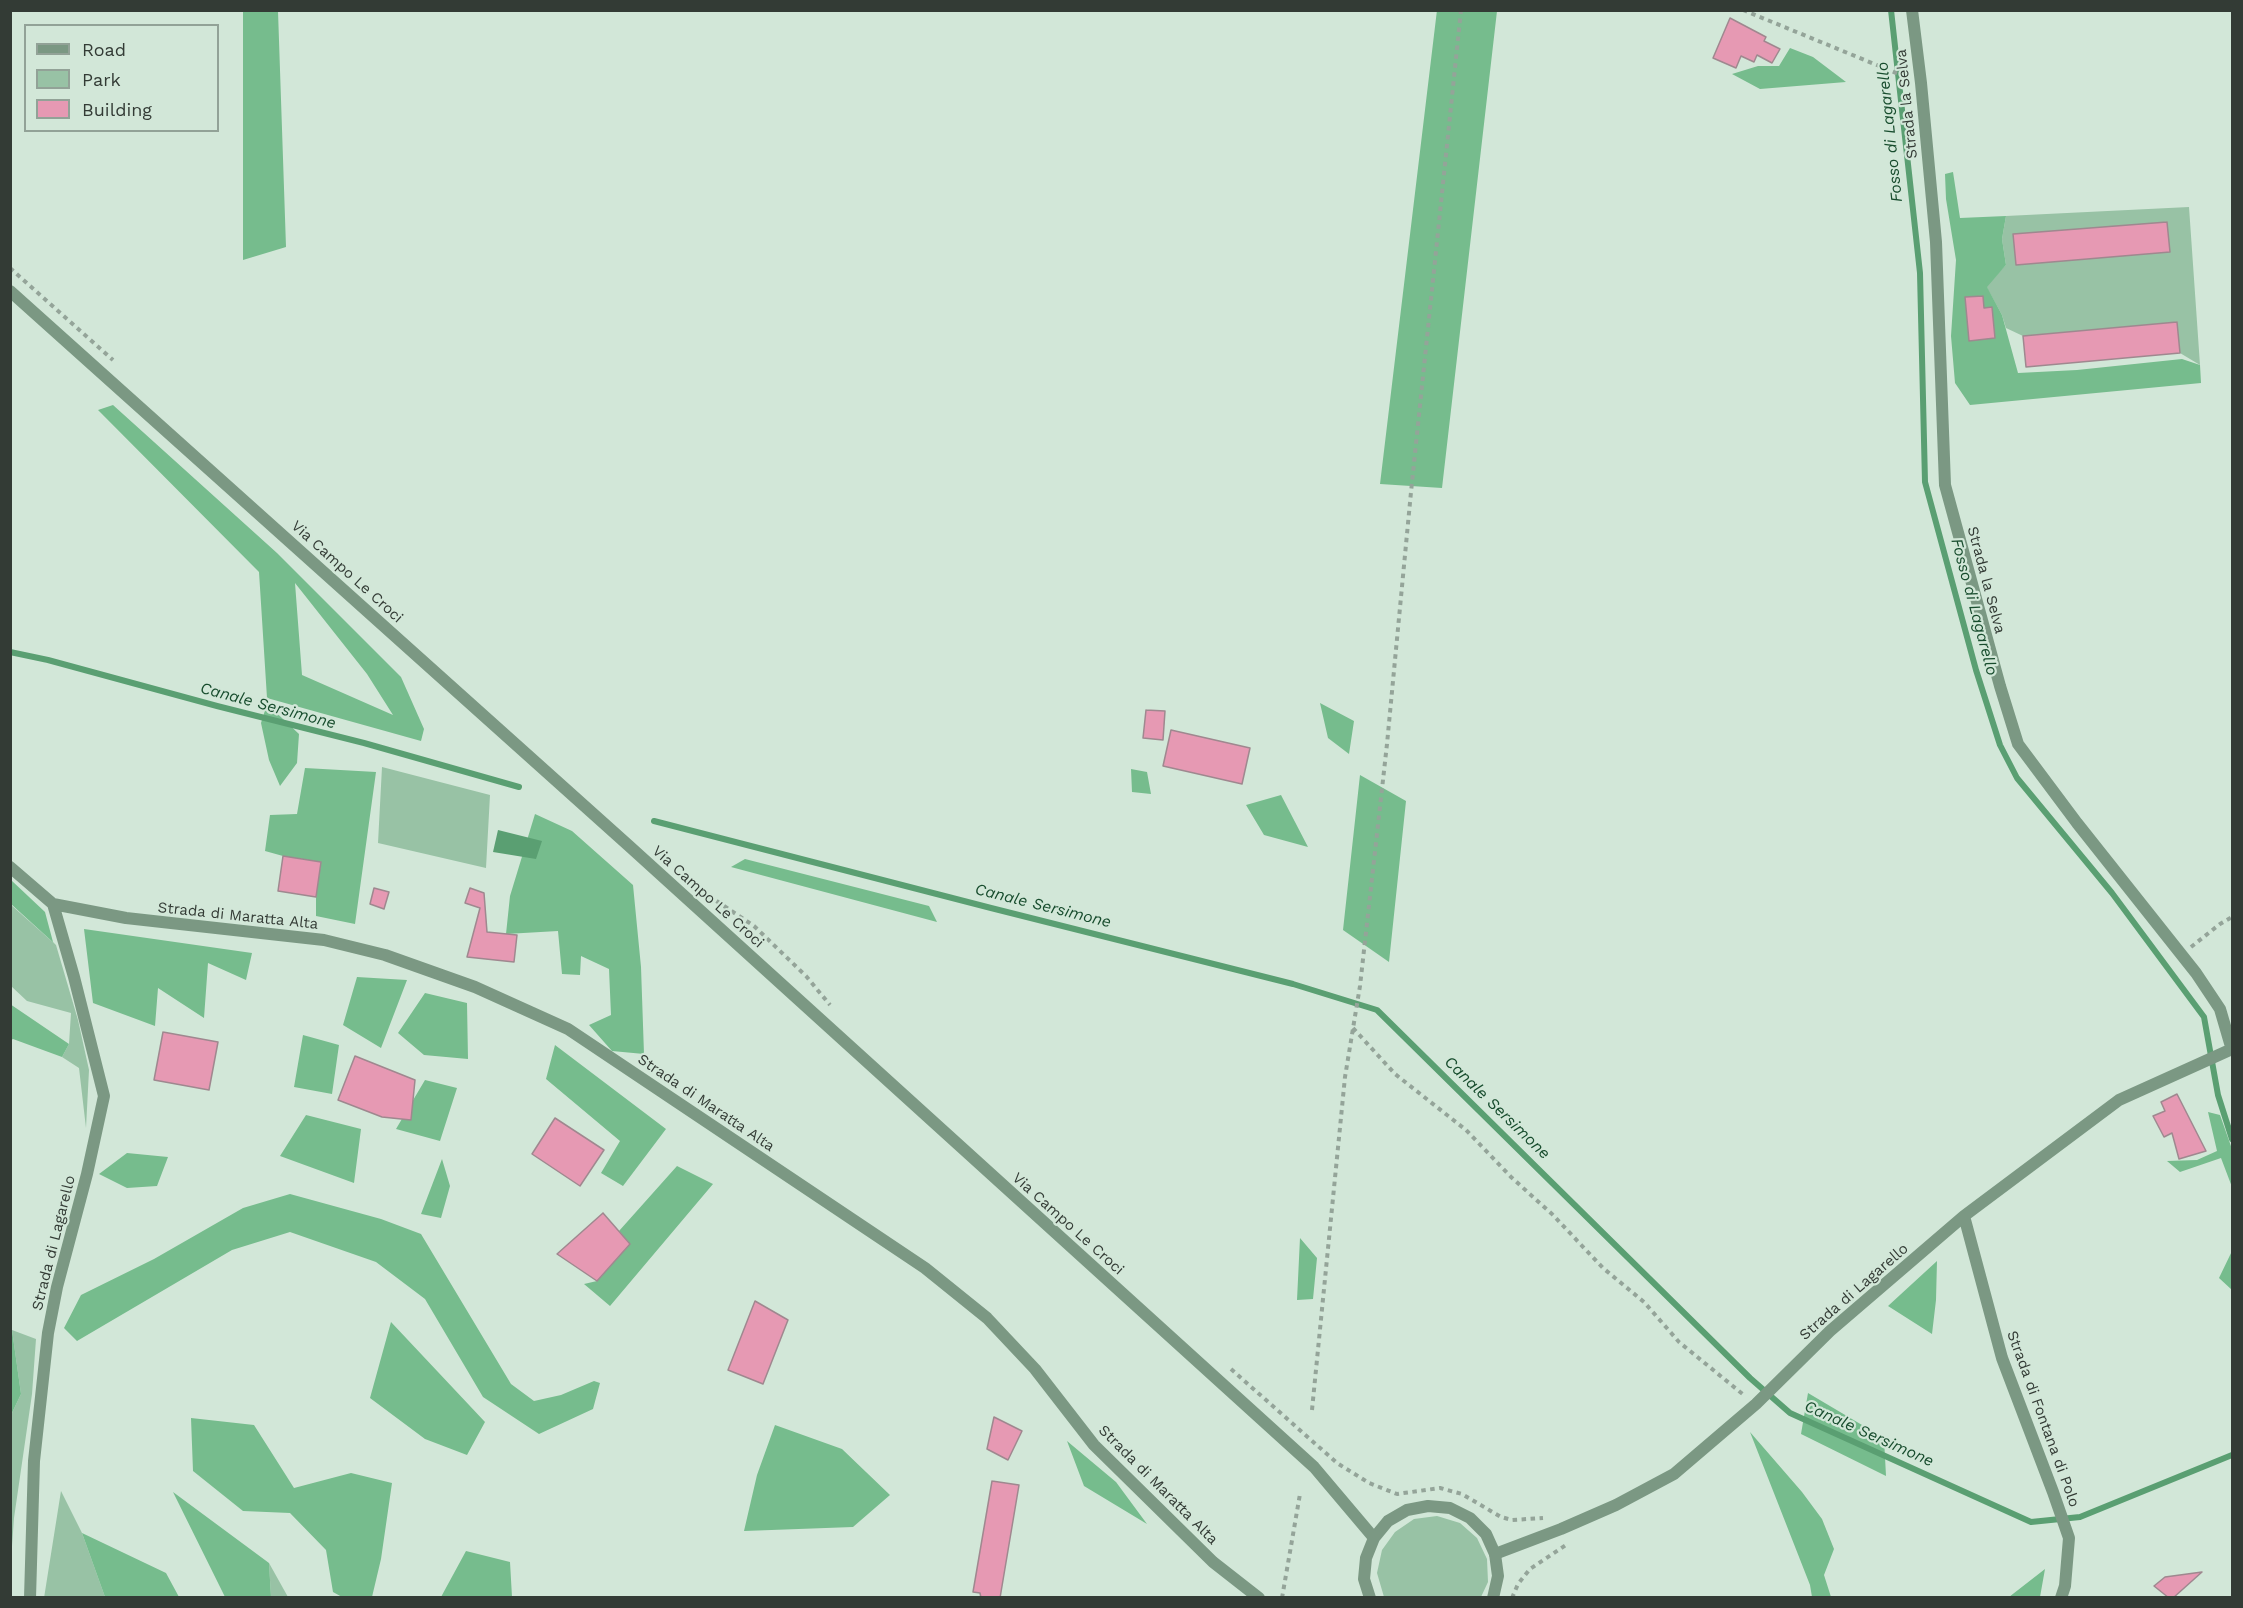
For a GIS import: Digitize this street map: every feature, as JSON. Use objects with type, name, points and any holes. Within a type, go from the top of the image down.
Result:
[{"type":"street","name":"Strada la Selva","points":[[1912,10],[1936,242],[1945,485],[2018,744],[2220,1009],[2232,1049]]},
{"type":"street","name":"Via Campo Le Croci","points":[[10,291],[628,845],[1314,1467],[1374,1538]]},
{"type":"street","name":"Strada di Maratta Alta","points":[[10,867],[53,904],[126,918],[324,940],[385,955],[475,987],[568,1029],[925,1268],[987,1318],[1035,1369],[1094,1445],[1213,1562],[1259,1598]]},
{"type":"street","name":"Strada di Lagarello","points":[[30,1598],[34,1461],[48,1333],[104,1095],[53,904]]},
{"type":"street","name":"Strada di Lagarello","points":[[1495,1554],[1561,1529],[1674,1474],[1755,1404],[1830,1331],[1964,1216],[2119,1100],[2232,1049]]},
{"type":"street","name":"Strada di Fontana di Polo","points":[[1964,1216],[2002,1358],[2069,1538],[2065,1586],[2061,1598]]},
{"type":"street","points":[[1370,1598],[1364,1580],[1366,1558],[1374,1538],[1388,1521],[1407,1510],[1428,1506],[1450,1508],[1470,1518],[1486,1534],[1495,1554],[1498,1576],[1493,1598]]},
{"type":"path","points":[[1312,1410],[1345,1077],[1360,986],[1387,744],[1461,10]]},
{"type":"path","points":[[1743,10],[1907,78]]},
{"type":"path","points":[[10,268],[119,365]]},
{"type":"path","points":[[706,894],[754,926],[806,976],[831,1007]]},
{"type":"path","points":[[2181,955],[2232,917]]},
{"type":"path","points":[[1353,1028],[1395,1074],[1466,1130],[1511,1177],[1552,1214],[1603,1268],[1644,1302],[1679,1342],[1755,1404]]},
{"type":"path","points":[[1229,1367],[1336,1463],[1368,1483],[1397,1494],[1440,1488],[1462,1494],[1501,1517],[1512,1520],[1535,1520],[1558,1515],[1566,1544],[1530,1569],[1518,1584],[1512,1598]]},
{"type":"path","points":[[1282,1598],[1300,1494]]},
{"type":"green space","points":[[2189,207],[2200,365],[2180,353],[2177,322],[2023,336],[2006,328],[2002,315],[1986,286],[2006,265],[2002,239],[2006,216]]},
{"type":"green space","points":[[382,767],[490,795],[486,868],[378,843]]},
{"type":"green space","points":[[10,904],[56,945],[78,1020],[89,1070],[86,1128],[79,1068],[62,1057],[69,1044],[71,1013],[27,1001],[11,986]]},
{"type":"green space","points":[[12,1330],[36,1339],[32,1394],[14,1518],[11,1560],[11,1415],[21,1394]]},
{"type":"green space","points":[[61,1491],[82,1533],[105,1597],[44,1598]]},
{"type":"green space","points":[[1437,1516],[1460,1523],[1477,1538],[1487,1559],[1488,1582],[1481,1597],[1384,1597],[1377,1573],[1382,1550],[1395,1532],[1414,1519]]},
{"type":"green space","points":[[269,1563],[288,1597],[271,1597]]},
{"type":"shaded area","points":[[1437,10],[1497,11],[1442,488],[1380,484]]},
{"type":"shaded area","points":[[243,11],[278,11],[286,247],[243,260]]},
{"type":"shaded area","points":[[1790,48],[1813,57],[1846,82],[1760,89],[1732,74],[1758,66],[1779,66]]},
{"type":"shaded area","points":[[1953,172],[1960,218],[2006,216],[2002,239],[2006,265],[1987,287],[2002,315],[2018,373],[2077,370],[2182,359],[2200,365],[2201,383],[1970,405],[1955,383],[1951,336],[1956,260],[1946,199],[1945,174]]},
{"type":"shaded area","points":[[113,405],[277,553],[401,677],[424,729],[421,741],[267,698],[259,572],[98,410]],"holes":[[[295,583],[367,674],[393,715],[302,675]]]},
{"type":"shaded area","points":[[1320,703],[1354,721],[1349,754],[1328,738]]},
{"type":"shaded area","points":[[267,704],[299,734],[297,763],[280,786],[269,760],[261,723]]},
{"type":"shaded area","points":[[305,768],[376,772],[355,924],[316,916],[321,862],[265,851],[270,815],[297,814]]},
{"type":"shaded area","points":[[1131,769],[1147,772],[1151,794],[1132,792]]},
{"type":"shaded area","points":[[1360,775],[1406,801],[1389,962],[1343,930]]},
{"type":"shaded area","points":[[1281,795],[1308,847],[1264,835],[1246,805]]},
{"type":"shaded area","points":[[535,814],[572,831],[633,885],[641,967],[644,1054],[612,1051],[589,1025],[611,1015],[609,969],[581,956],[580,975],[562,974],[558,931],[506,934],[510,896]]},
{"type":"shaded area","points":[[498,830],[542,841],[536,859],[493,852]]},
{"type":"shaded area","points":[[745,859],[929,906],[937,922],[731,867]]},
{"type":"shaded area","points":[[11,880],[45,912],[53,942],[56,945],[11,904]]},
{"type":"shaded area","points":[[84,929],[252,953],[246,980],[208,963],[204,1018],[158,988],[155,1026],[93,1003]]},
{"type":"shaded area","points":[[357,977],[407,980],[381,1048],[343,1025]]},
{"type":"shaded area","points":[[425,993],[467,1003],[468,1059],[424,1055],[398,1033]]},
{"type":"shaded area","points":[[10,1004],[69,1044],[62,1057],[11,1040]]},
{"type":"shaded area","points":[[303,1035],[339,1045],[332,1094],[294,1087]]},
{"type":"shaded area","points":[[555,1045],[666,1129],[623,1186],[601,1173],[620,1141],[546,1079]]},
{"type":"shaded area","points":[[425,1080],[457,1088],[440,1141],[396,1129]]},
{"type":"shaded area","points":[[2208,1112],[2220,1115],[2232,1149],[2232,1187],[2221,1158],[2180,1172],[2167,1161],[2197,1160],[2217,1151]]},
{"type":"shaded area","points":[[306,1115],[361,1129],[354,1183],[280,1156]]},
{"type":"shaded area","points":[[127,1153],[168,1157],[157,1186],[127,1188],[99,1174]]},
{"type":"shaded area","points":[[442,1159],[450,1186],[441,1218],[421,1214]]},
{"type":"shaded area","points":[[677,1166],[713,1184],[610,1306],[584,1284],[597,1281],[630,1244],[619,1231]]},
{"type":"shaded area","points":[[290,1194],[381,1219],[421,1234],[511,1384],[534,1401],[561,1395],[594,1381],[600,1383],[593,1409],[539,1434],[483,1397],[425,1299],[376,1262],[290,1232],[232,1250],[77,1341],[64,1328],[81,1295],[154,1259],[243,1208]]},
{"type":"shaded area","points":[[1300,1238],[1317,1258],[1313,1299],[1297,1300]]},
{"type":"shaded area","points":[[2232,1251],[2232,1290],[2219,1278]]},
{"type":"shaded area","points":[[1937,1261],[1936,1300],[1932,1334],[1888,1306]]},
{"type":"shaded area","points":[[391,1322],[485,1422],[467,1455],[425,1439],[370,1398]]},
{"type":"shaded area","points":[[11,1329],[21,1394],[11,1415]]},
{"type":"shaded area","points":[[1808,1393],[1884,1438],[1886,1476],[1801,1434]]},
{"type":"shaded area","points":[[191,1418],[254,1425],[294,1488],[351,1473],[392,1483],[381,1559],[372,1597],[342,1597],[333,1592],[326,1550],[290,1513],[243,1511],[193,1471]]},
{"type":"shaded area","points":[[775,1425],[842,1449],[890,1495],[853,1527],[744,1531],[757,1475]]},
{"type":"shaded area","points":[[1750,1432],[1802,1492],[1822,1519],[1834,1549],[1824,1575],[1831,1597],[1812,1597],[1810,1585]]},
{"type":"shaded area","points":[[1067,1441],[1116,1482],[1147,1524],[1084,1486]]},
{"type":"shaded area","points":[[173,1492],[269,1563],[271,1597],[225,1597]]},
{"type":"shaded area","points":[[82,1533],[166,1573],[179,1597],[105,1597]]},
{"type":"shaded area","points":[[466,1551],[510,1562],[512,1597],[441,1597]]},
{"type":"shaded area","points":[[2045,1569],[2040,1597],[2009,1597]]},
{"type":"building","points":[[1730,18],[1766,37],[1764,41],[1780,49],[1772,63],[1757,55],[1754,62],[1741,56],[1736,68],[1713,58]]},
{"type":"building","points":[[2167,222],[2170,252],[2016,265],[2013,234]]},
{"type":"building","points":[[1983,296],[1984,308],[1992,307],[1995,338],[1969,341],[1965,297]]},
{"type":"building","points":[[2177,322],[2180,353],[2026,367],[2023,336]]},
{"type":"building","points":[[1146,710],[1165,711],[1163,740],[1143,738]]},
{"type":"building","points":[[1171,730],[1250,748],[1242,784],[1163,766]]},
{"type":"building","points":[[283,856],[321,862],[316,897],[278,891]]},
{"type":"building","points":[[374,888],[389,892],[384,909],[370,904]]},
{"type":"building","points":[[470,888],[484,893],[487,932],[517,935],[514,962],[467,957],[480,908],[465,903]]},
{"type":"building","points":[[163,1032],[218,1042],[209,1090],[154,1080]]},
{"type":"building","points":[[355,1056],[415,1080],[411,1120],[382,1117],[338,1100]]},
{"type":"building","points":[[2177,1094],[2206,1151],[2179,1159],[2172,1133],[2164,1137],[2153,1116],[2165,1111],[2161,1102]]},
{"type":"building","points":[[555,1118],[604,1150],[580,1186],[532,1154]]},
{"type":"building","points":[[603,1213],[630,1244],[597,1281],[557,1254]]},
{"type":"building","points":[[755,1301],[788,1320],[763,1384],[728,1370]]},
{"type":"building","points":[[994,1417],[1022,1431],[1008,1460],[987,1449]]},
{"type":"building","points":[[992,1481],[1019,1485],[1000,1598],[981,1598],[980,1593],[973,1592]]},
{"type":"building","points":[[2202,1572],[2173,1598],[2169,1598],[2154,1586],[2165,1577]]},
{"type":"waterway","name":"Fosso di Lagarello","points":[[1891,10],[1920,273],[1925,482],[1976,670],[2000,745],[2017,778],[2112,893],[2204,1017],[2218,1095],[2232,1139]]},
{"type":"waterway","name":"Canale Sersimone","points":[[10,652],[364,743],[519,787]]},
{"type":"waterway","name":"Canale Sersimone","points":[[654,821],[1293,984],[1377,1010],[1750,1378],[1790,1413],[2031,1522],[2080,1517],[2232,1455]]}]
